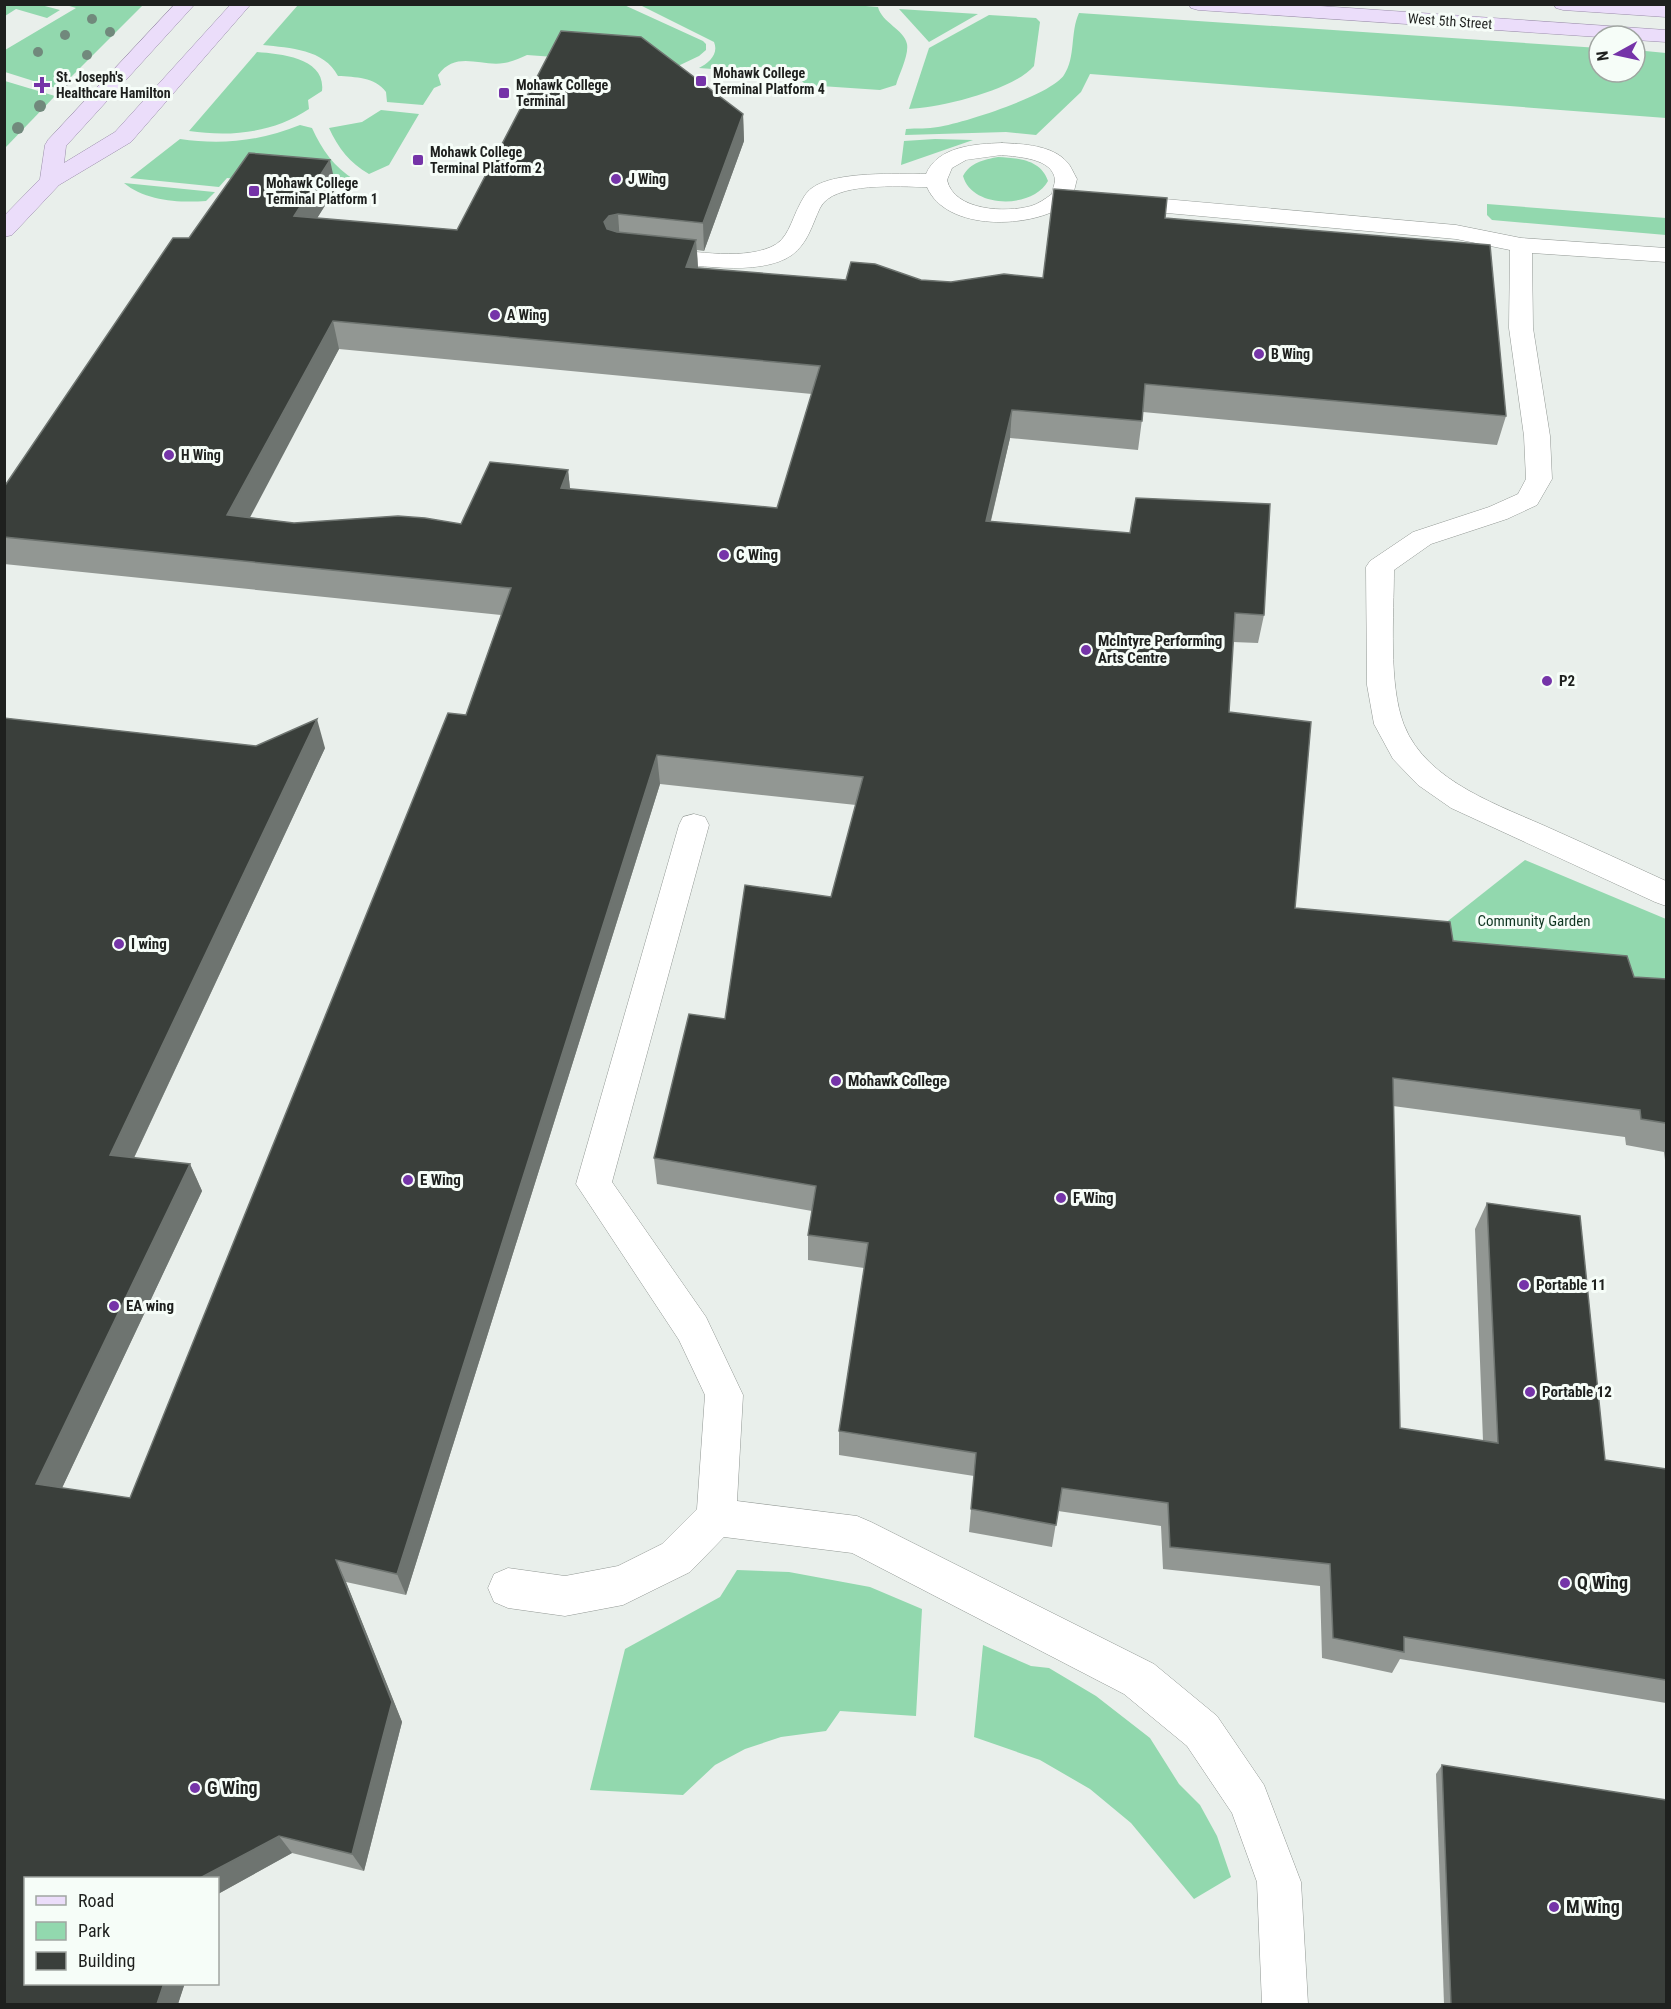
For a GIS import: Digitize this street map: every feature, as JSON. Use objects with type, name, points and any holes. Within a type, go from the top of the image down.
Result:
[{"type":"main road","points":[[51,180],[56,145],[186,4]]},
{"type":"main road","points":[[4,230],[51,180],[123,137],[242,4]]},
{"type":"main road","name":"West 5th Street","points":[[1198,4],[1666,36]]},
{"type":"main road","points":[[1563,4],[1666,11]]},
{"type":"lane","points":[[996,147],[1019,149],[1039,154],[1055,163],[1065,174],[1068,186],[1062,197],[1049,207],[1030,213],[1007,216],[984,214],[963,208],[946,199],[937,188],[936,180],[942,165],[956,156],[974,150],[996,147]]},
{"type":"lane","points":[[632,252],[735,260],[764,259],[787,251],[801,232],[813,200],[823,191],[855,183],[936,180]]},
{"type":"lane","points":[[1062,197],[1456,232],[1521,245],[1666,255]]},
{"type":"lane","points":[[1521,245],[1521,328],[1537,436],[1539,479],[1528,499],[1498,513],[1422,538],[1380,567],[1381,685],[1389,724],[1403,752],[1429,778],[1462,800],[1666,894]]},
{"type":"lane","points":[[508,1588],[565,1596],[623,1585],[676,1558],[716,1517],[724,1395],[693,1329],[594,1184],[694,825]]},
{"type":"lane","points":[[716,1517],[857,1535],[1139,1679],[1202,1731],[1249,1800],[1279,1882],[1285,2004]]},
{"type":"green space","points":[[622,4],[703,41],[706,44],[706,50],[678,66],[527,55],[513,61],[495,64],[461,61],[445,67],[438,75],[441,85],[434,88],[423,105],[387,102],[386,92],[376,83],[338,76],[324,60],[305,51],[263,45],[298,5]]},
{"type":"green space","points":[[841,4],[878,7],[880,13],[902,34],[907,44],[907,54],[896,85],[880,90],[806,85],[796,75],[699,68],[712,58],[715,50],[714,42],[640,5]]},
{"type":"green space","points":[[4,5],[41,5],[60,10],[47,18],[16,9],[5,16]]},
{"type":"green space","points":[[66,5],[143,5],[59,89],[5,72],[5,50],[76,8]]},
{"type":"green space","points":[[899,9],[978,14],[929,42]]},
{"type":"green space","points":[[1079,13],[1587,47],[1587,84],[1647,84],[1647,51],[1666,53],[1666,118],[1090,74],[1081,92],[1036,135],[1006,132],[905,135],[906,129],[938,127],[986,114],[1025,99],[1056,83],[1068,68]]},
{"type":"green space","points":[[989,15],[1036,18],[1040,22],[1034,66],[1024,75],[994,90],[957,101],[909,109],[929,48]]},
{"type":"green space","points":[[257,52],[278,54],[300,60],[317,71],[322,91],[308,100],[309,109],[281,123],[251,131],[205,133],[189,131]]},
{"type":"green space","points":[[4,81],[55,96],[5,148]]},
{"type":"green space","points":[[381,110],[419,114],[389,165],[369,174],[345,154],[329,128],[362,122]]},
{"type":"green space","points":[[300,125],[312,128],[329,157],[355,180],[336,188],[227,178],[219,187],[130,178],[180,139],[211,142],[241,140],[271,135]]},
{"type":"green space","points":[[973,140],[901,165],[904,141]]},
{"type":"green space","points":[[998,157],[1021,159],[1035,164],[1045,174],[1048,181],[1030,197],[1017,200],[1003,201],[978,195],[969,187],[963,176],[974,165]]},
{"type":"green space","points":[[124,183],[215,192],[206,201],[163,200],[142,194]]},
{"type":"green space","points":[[1487,204],[1666,218],[1666,235],[1492,220],[1487,215]]},
{"type":"green space","name":"Community Garden","points":[[1525,860],[1666,919],[1666,1008],[1415,947]]},
{"type":"green space","points":[[737,1570],[789,1572],[870,1587],[922,1609],[916,1716],[840,1711],[826,1731],[781,1737],[745,1749],[715,1765],[683,1795],[590,1790],[625,1649],[720,1597]]},
{"type":"green space","points":[[983,1645],[1031,1666],[1049,1668],[1096,1696],[1150,1738],[1179,1784],[1200,1805],[1217,1836],[1231,1877],[1194,1899],[1131,1823],[1090,1789],[1040,1760],[974,1737]]},
{"type":"building","points":[[561,31],[641,37],[743,114],[703,223],[618,214],[609,216],[604,222],[607,229],[617,232],[696,240],[686,267],[846,280],[851,262],[875,264],[921,280],[951,282],[1004,274],[1043,278],[1054,189],[1167,198],[1165,218],[1490,245],[1506,416],[1145,384],[1142,421],[1012,410],[986,521],[1130,533],[1136,498],[1270,504],[1264,615],[1235,613],[1229,712],[1311,722],[1295,908],[1450,922],[1453,941],[1627,956],[1634,977],[1666,979],[1666,1123],[1641,1119],[1640,1110],[1393,1078],[1400,1428],[1498,1443],[1487,1203],[1580,1216],[1605,1460],[1666,1469],[1666,1680],[1404,1637],[1404,1652],[1333,1638],[1330,1564],[1170,1547],[1168,1503],[1062,1488],[1056,1525],[971,1509],[976,1453],[839,1431],[868,1243],[808,1235],[816,1186],[654,1158],[689,1014],[725,1019],[745,885],[831,897],[863,777],[657,755],[397,1574],[336,1560],[392,1702],[352,1854],[279,1836],[202,1877],[24,1877],[24,1985],[163,1985],[157,2004],[4,2004],[4,718],[256,746],[317,719],[110,1155],[190,1164],[36,1484],[130,1498],[448,713],[466,715],[511,588],[4,537],[4,487],[173,238],[189,238],[249,153],[330,160],[294,216],[457,230]],"holes":[[[333,321],[820,366],[777,508],[561,488],[568,470],[490,462],[461,524],[398,516],[294,523],[227,515]]]},
{"type":"building","name":"M Wing","points":[[1442,1765],[1666,1800],[1666,2004],[1451,2004]]},
{"type":"place","name":"Mohawk College Terminal Platform 4","points":[[701,81]]},
{"type":"place","name":"St. Joseph's Healthcare Hamilton","points":[[42,85]]},
{"type":"place","name":"Mohawk College Terminal","points":[[504,93]]},
{"type":"place","name":"Mohawk College Terminal Platform 2","points":[[418,160]]},
{"type":"place","name":"J Wing","points":[[616,179]]},
{"type":"place","name":"Mohawk College Terminal Platform 1","points":[[254,191]]},
{"type":"place","name":"A Wing","points":[[495,315]]},
{"type":"place","name":"B Wing","points":[[1259,354]]},
{"type":"place","name":"H Wing","points":[[169,455]]},
{"type":"place","name":"C Wing","points":[[724,555]]},
{"type":"place","name":"McIntyre Performing Arts Centre","points":[[1086,650]]},
{"type":"place","name":"P2","points":[[1547,681]]},
{"type":"place","name":"I wing","points":[[119,944]]},
{"type":"place","name":"Mohawk College","points":[[836,1081]]},
{"type":"place","name":"E Wing","points":[[408,1180]]},
{"type":"place","name":"F Wing","points":[[1061,1198]]},
{"type":"place","name":"Portable 11","points":[[1524,1285]]},
{"type":"place","name":"EA wing","points":[[114,1306]]},
{"type":"place","name":"Portable 12","points":[[1530,1392]]},
{"type":"place","name":"Q Wing","points":[[1565,1583]]},
{"type":"place","name":"G Wing","points":[[195,1788]]},
{"type":"place","name":"M Wing","points":[[1554,1907]]}]
